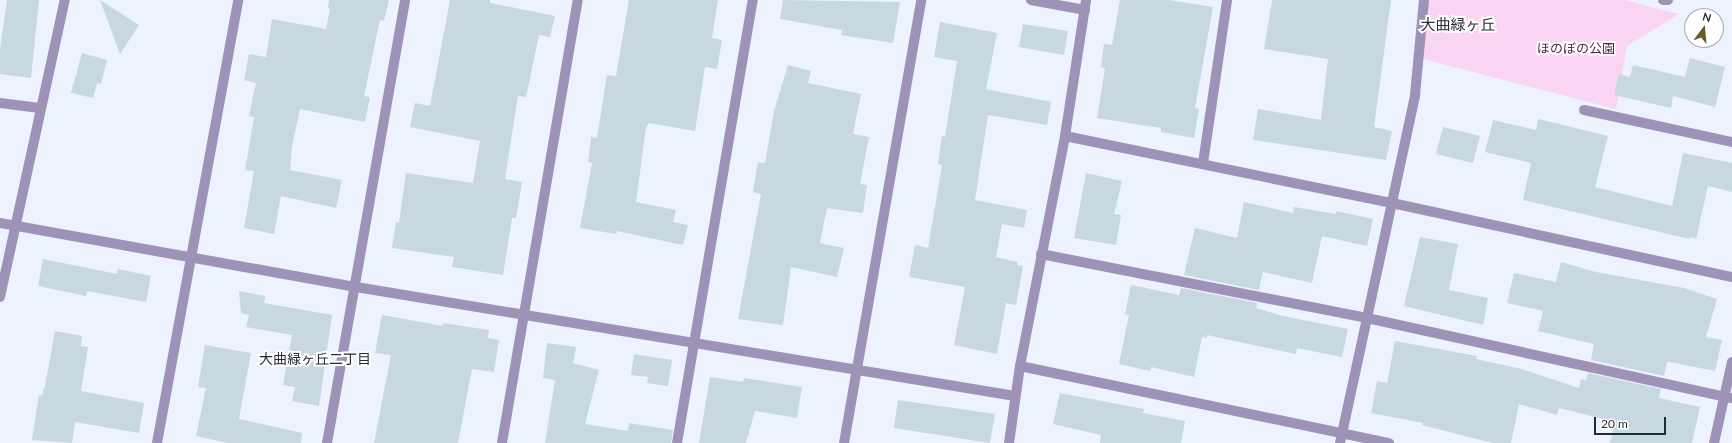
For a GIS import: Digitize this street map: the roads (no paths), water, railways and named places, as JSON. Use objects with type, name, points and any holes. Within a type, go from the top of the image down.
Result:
[{"type":"street","points":[[0,297],[17,225],[40,108],[65,0]]},
{"type":"street","points":[[157,443],[238,0]]},
{"type":"street","points":[[328,443],[405,0]]},
{"type":"street","points":[[502,443],[578,0]]},
{"type":"street","points":[[677,443],[753,0]]},
{"type":"street","points":[[844,443],[921,0]]},
{"type":"street","points":[[1009,443],[1020,366],[1065,136],[1085,5],[1031,0]]},
{"type":"street","points":[[1203,163],[1227,0]]},
{"type":"street","points":[[1341,438],[1417,80],[1424,0]]},
{"type":"street","points":[[1663,0],[1668,0]]},
{"type":"street","points":[[0,103],[40,108]]},
{"type":"street","points":[[1584,110],[1732,142]]},
{"type":"street","points":[[1065,136],[1203,163],[1732,277]]},
{"type":"street","points":[[0,223],[190,258],[694,344],[1016,396]]},
{"type":"street","points":[[1042,254],[1367,318],[1728,397]]},
{"type":"street","points":[[1714,443],[1728,397],[1732,362]]},
{"type":"street","points":[[1020,366],[1341,438],[1389,443]]},
{"type":"district","name":"大曲緑ヶ丘","points":[[1458,25]]},
{"type":"district","name":"大曲緑ヶ丘二丁目","points":[[315,359]]},
{"type":"park label","name":"ほのぼの公園","points":[[1576,48]]}]
